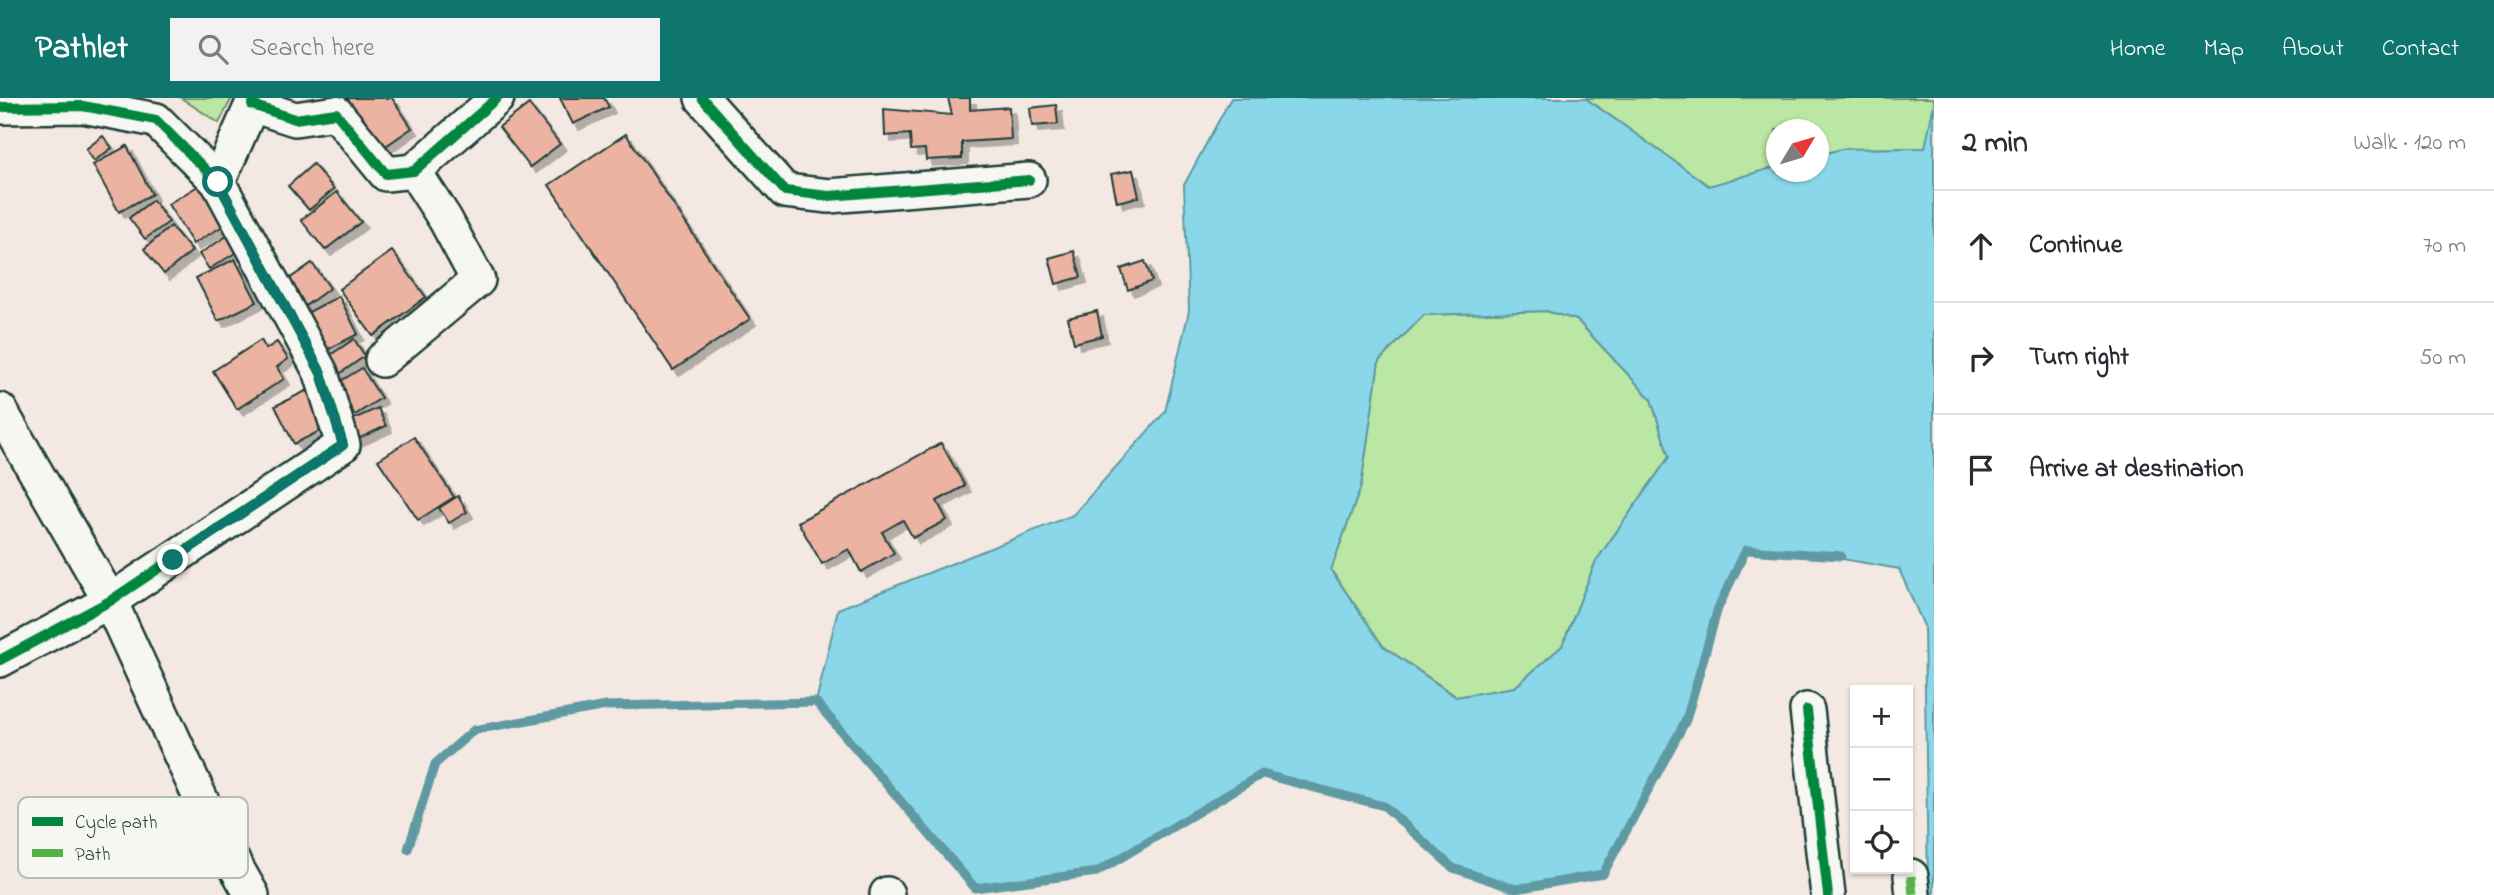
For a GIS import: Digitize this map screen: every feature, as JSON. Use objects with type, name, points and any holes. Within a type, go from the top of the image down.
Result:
[{"type":"street","points":[[218,182],[253,101],[295,119],[336,113],[386,174],[414,171],[496,98]]},
{"type":"street","points":[[702,98],[785,191],[829,197],[1028,180]]},
{"type":"street","points":[[0,107],[83,106],[156,120],[218,182],[321,373],[343,445],[110,601],[0,660]]},
{"type":"street","points":[[382,360],[478,280],[445,219],[414,171]]},
{"type":"street","points":[[0,410],[110,601],[200,797]]},
{"type":"street","points":[[1807,710],[1828,895]]},
{"type":"street","points":[[242,878],[251,895]]},
{"type":"green space","points":[[181,98],[232,98],[219,123]]},
{"type":"green space","points":[[1585,98],[1934,98],[1926,148],[1842,149],[1829,152],[1829,119],[1766,119],[1766,170],[1709,186]]},
{"type":"green space","points":[[1546,311],[1577,320],[1651,399],[1669,457],[1596,561],[1562,646],[1515,687],[1457,697],[1383,646],[1331,570],[1361,486],[1379,361],[1424,315]]},
{"type":"water","points":[[1231,98],[1585,98],[1709,186],[1766,170],[1766,182],[1829,182],[1829,152],[1842,149],[1925,148],[1934,104],[1934,895],[1929,895],[1928,886],[1924,626],[1899,569],[1837,558],[1745,551],[1718,608],[1686,720],[1603,874],[1516,889],[1453,868],[1384,806],[1262,774],[1097,872],[975,888],[816,702],[838,609],[1073,515],[1165,412],[1189,311],[1184,185]],"holes":[[[1546,311],[1577,320],[1651,399],[1669,457],[1596,561],[1562,646],[1515,687],[1456,697],[1383,646],[1331,570],[1361,486],[1379,361],[1424,315]]]},
{"type":"building","points":[[341,98],[392,98],[412,128],[377,152]]},
{"type":"building","points":[[560,98],[604,98],[609,107],[573,124]]},
{"type":"building","points":[[948,98],[970,98],[970,110],[1009,107],[1011,139],[962,142],[962,158],[926,160],[925,149],[911,150],[910,134],[885,136],[884,109],[952,115]]},
{"type":"building","points":[[529,104],[560,144],[530,167],[499,127]]},
{"type":"building","points":[[1056,105],[1058,124],[1032,126],[1030,108]]},
{"type":"building","points":[[626,134],[750,319],[673,370],[549,185]]},
{"type":"building","points":[[103,136],[112,148],[94,161],[86,149]]},
{"type":"building","points":[[127,146],[152,194],[119,212],[93,165]]},
{"type":"building","points":[[313,164],[334,189],[309,210],[288,186]]},
{"type":"building","points":[[1133,170],[1139,197],[1117,202],[1111,174]]},
{"type":"building","points":[[203,183],[228,223],[193,244],[168,204]]},
{"type":"building","points":[[337,192],[361,222],[325,250],[301,220]]},
{"type":"building","points":[[153,200],[169,222],[145,239],[129,218]]},
{"type":"building","points":[[171,226],[192,251],[164,274],[144,249]]},
{"type":"building","points":[[227,236],[237,252],[209,269],[199,254]]},
{"type":"building","points":[[392,251],[426,297],[373,336],[339,289]]},
{"type":"building","points":[[1074,251],[1081,277],[1056,284],[1049,258]]},
{"type":"building","points":[[235,259],[257,302],[218,321],[196,278]]},
{"type":"building","points":[[1145,261],[1152,281],[1128,290],[1121,269]]},
{"type":"building","points":[[312,263],[330,288],[301,309],[282,284]]},
{"type":"building","points":[[339,296],[358,334],[321,353],[303,315]]},
{"type":"building","points":[[1097,311],[1102,336],[1074,343],[1068,318]]},
{"type":"building","points":[[354,339],[365,356],[335,377],[323,360]]},
{"type":"building","points":[[261,340],[266,349],[277,342],[288,359],[277,367],[284,379],[237,409],[213,371]]},
{"type":"building","points":[[362,368],[381,398],[355,415],[336,384]]},
{"type":"building","points":[[312,388],[330,426],[294,444],[275,406]]},
{"type":"building","points":[[378,408],[386,426],[356,440],[347,422]]},
{"type":"building","points":[[414,437],[454,497],[418,520],[378,460]]},
{"type":"building","points":[[941,443],[965,486],[937,501],[947,520],[913,538],[903,520],[882,532],[894,553],[861,572],[849,549],[822,564],[798,522]]},
{"type":"building","points":[[458,496],[467,512],[449,523],[439,508]]},
{"type":"waterway","points":[[408,849],[435,764],[474,730],[606,706],[816,702],[975,888],[1097,872],[1262,774],[1384,806],[1453,868],[1516,889],[1603,874],[1686,720],[1718,608],[1746,550],[1841,556]]},
{"type":"marked path","points":[[1911,876],[1913,895]]},
{"type":"cycle path","points":[[252,105],[295,119],[336,113],[386,174],[414,171],[497,98]]},
{"type":"cycle path","points":[[702,98],[785,191],[829,196],[1029,180]]},
{"type":"cycle path","points":[[0,107],[83,106],[156,120],[218,182],[321,373],[343,445],[110,601],[0,660]]},
{"type":"cycle path","points":[[1807,710],[1828,895]]},
{"type":"route","points":[[173,560],[343,445],[321,373],[218,182]]}]
